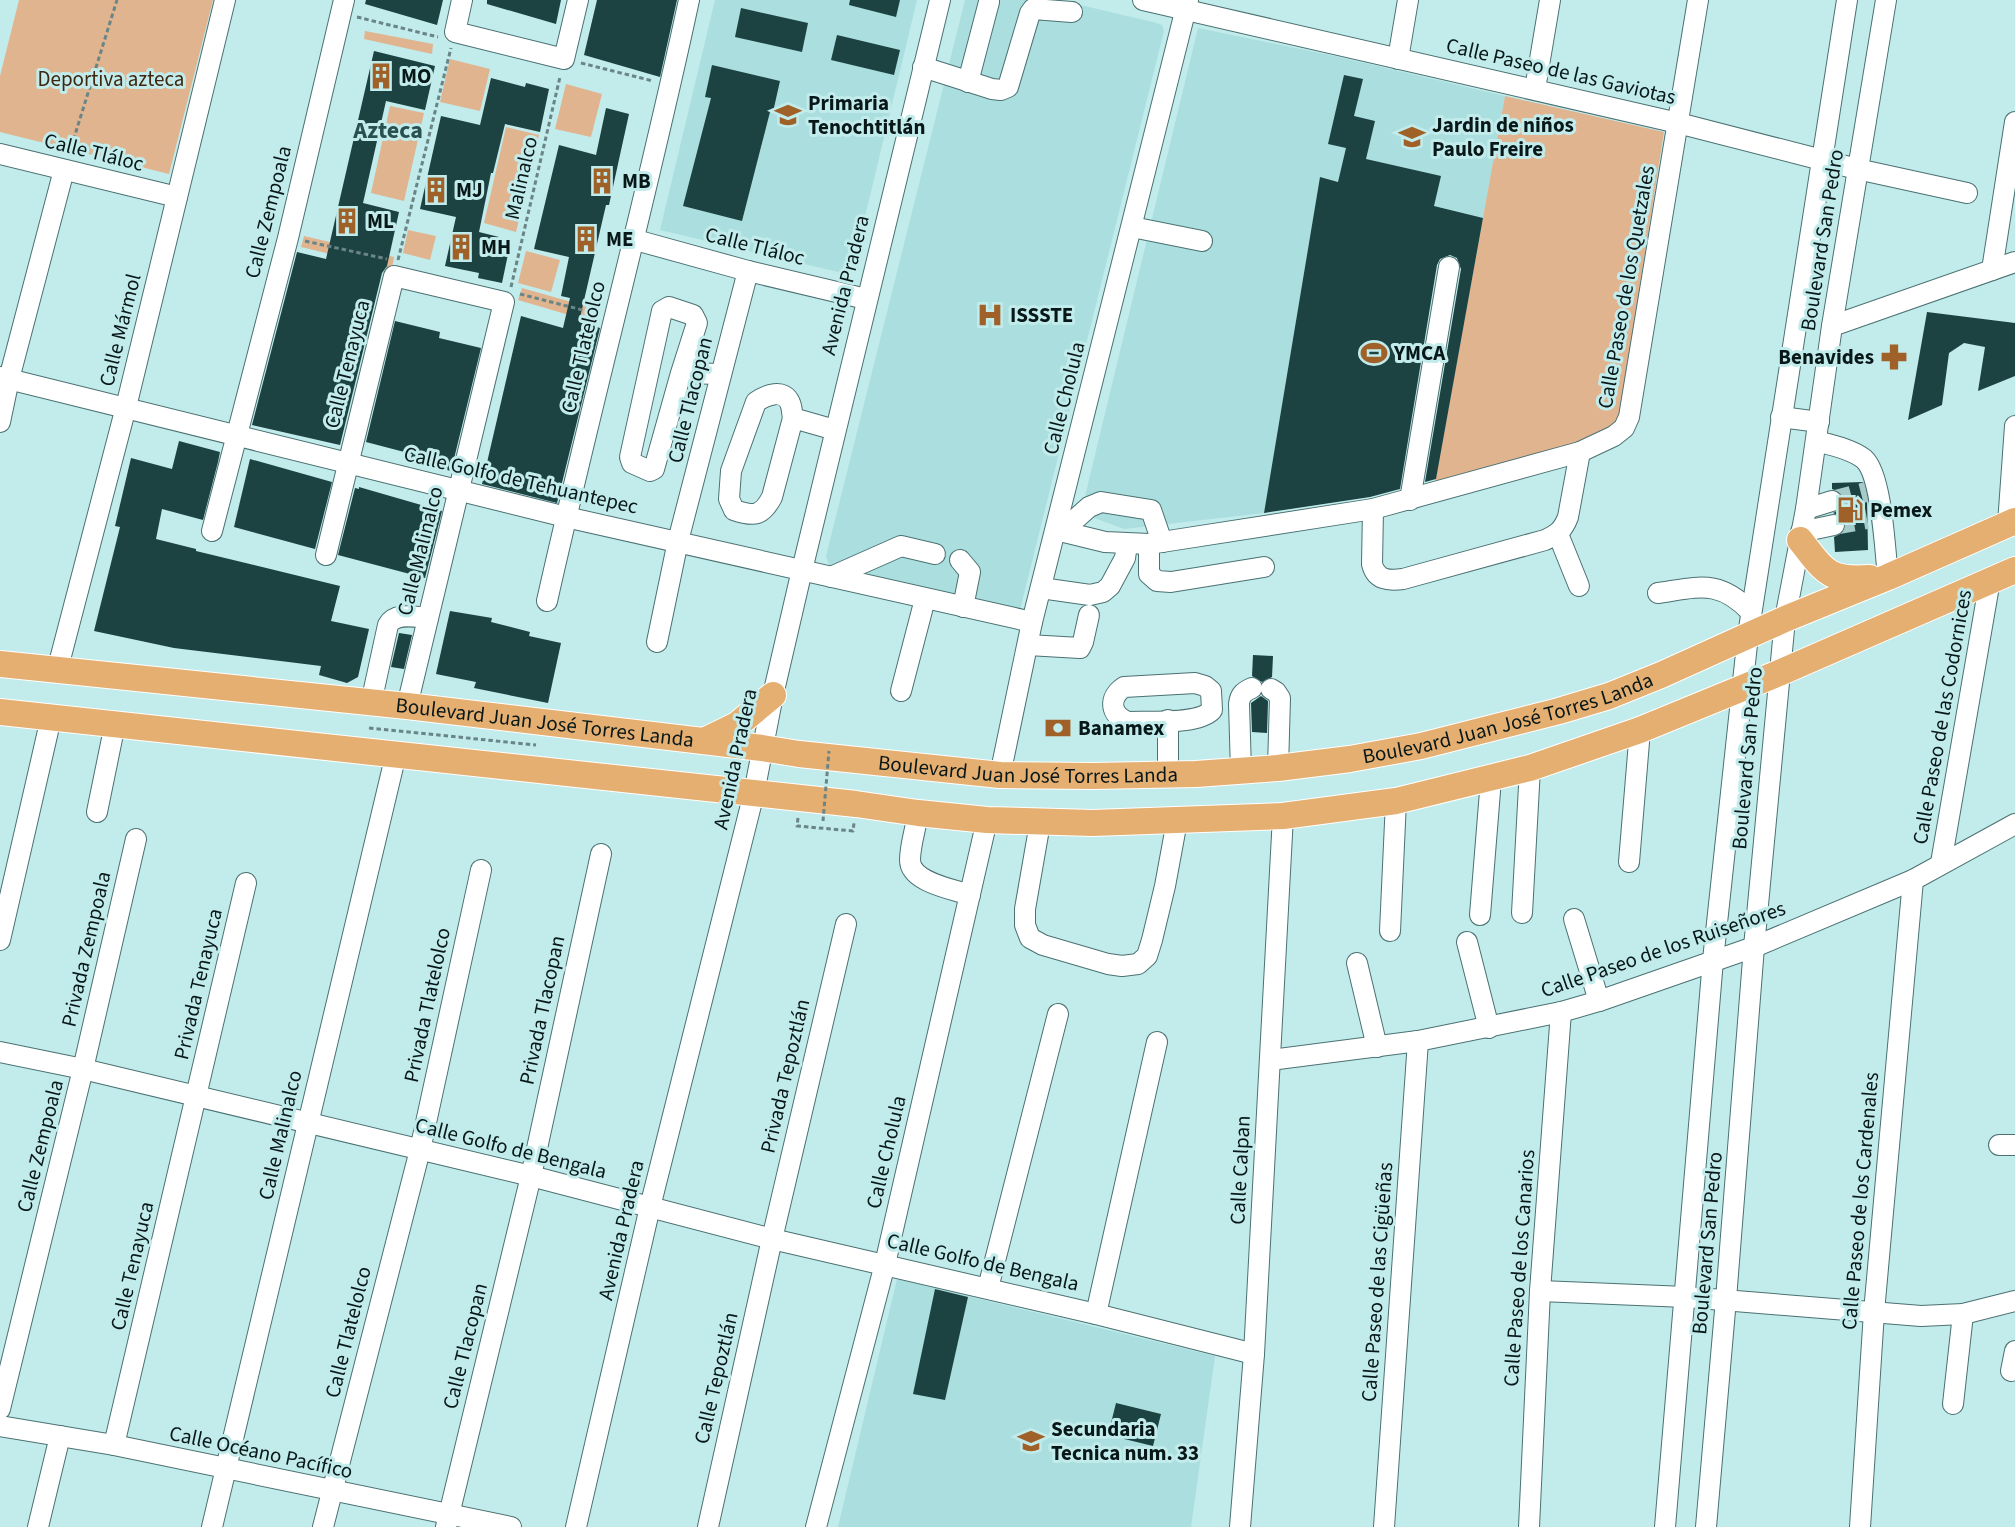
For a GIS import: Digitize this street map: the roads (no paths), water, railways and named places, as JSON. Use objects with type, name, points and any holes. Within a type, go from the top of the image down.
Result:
[{"type":"main road","name":"Boulevard Juan José Torres Landa","points":[[0,664],[406,706],[762,748],[811,756],[1000,775],[1093,776],[1241,771],[1350,759],[1421,746],[1609,696],[1661,675],[1750,624],[1785,619],[1888,577],[2012,522]]},
{"type":"main road","points":[[1801,536],[1820,565],[1838,578],[1849,580],[1888,577]]},
{"type":"main road","name":"Boulevard Juan José Torres Landa","points":[[0,712],[987,820],[1040,823],[1177,821],[1283,816],[1396,801],[1530,768],[1640,730],[1779,673],[2015,570]]},
{"type":"main road","points":[[703,741],[737,725],[773,695]]},
{"type":"street","name":"Calle Mármol","points":[[57,671],[126,407],[225,0]]},
{"type":"street","points":[[462,0],[454,36],[564,59],[578,0]]},
{"type":"street","name":"Calle Tlatelolco","points":[[547,601],[632,238],[671,85],[689,0]]},
{"type":"street","name":"Avenida Pradera","points":[[576,1527],[650,1207],[754,793],[773,695],[802,570],[866,298],[940,0]]},
{"type":"street","name":"Calle Paseo de las Gaviotas","points":[[1143,0],[1187,5],[1398,58],[1678,123],[1857,169],[1967,193]]},
{"type":"street","points":[[1398,58],[1408,0]]},
{"type":"street","points":[[1535,89],[1550,0]]},
{"type":"street","name":"Calle Paseo de los Quetzales","points":[[1058,531],[1105,542],[1155,543],[1373,509],[1580,452],[1614,436],[1624,428],[1629,417],[1698,0]]},
{"type":"street","name":"Boulevard San Pedro","points":[[1665,1527],[1713,960],[1750,624],[1847,0]]},
{"type":"street","name":"Boulevard San Pedro","points":[[1706,1527],[1754,947],[1785,619],[1806,509],[1832,326],[1886,0]]},
{"type":"street","points":[[968,82],[989,2]]},
{"type":"street","name":"Calle Cholula","points":[[1000,775],[1032,622],[1058,531],[1187,5]]},
{"type":"street","name":"Calle Zempoala","points":[[237,435],[288,238],[342,7]]},
{"type":"street","points":[[923,67],[1001,90],[1008,87],[1011,80],[1029,13],[1033,9],[1072,12]]},
{"type":"street","points":[[1992,270],[2015,122]]},
{"type":"street","name":"Calle Tláloc","points":[[0,154],[177,197]]},
{"type":"street","points":[[0,422],[5,378],[64,170]]},
{"type":"street","points":[[1132,227],[1202,241]]},
{"type":"street","name":"Calle Tláloc","points":[[632,238],[748,270],[866,298]]},
{"type":"street","points":[[1832,326],[2015,262]]},
{"type":"street","points":[[1410,500],[1449,267]]},
{"type":"street","name":"Calle Malinalco","points":[[395,269],[507,297],[406,706]]},
{"type":"street","name":"Calle Tenayuca","points":[[347,463],[395,269]]},
{"type":"street","name":"Calle Tlacopan","points":[[678,541],[748,270]]},
{"type":"street","points":[[669,307],[693,315],[696,323],[681,373],[654,469],[650,471],[632,463],[630,457],[662,311],[669,307]]},
{"type":"street","points":[[681,373],[721,374]]},
{"type":"street","name":"Calle Golfo de Tehuantepec","points":[[5,378],[566,517],[1032,622]]},
{"type":"street","points":[[775,394],[785,397],[790,404],[793,418],[772,497],[766,508],[757,514],[746,514],[734,510],[729,499],[731,471],[756,402],[765,396],[775,394]]},
{"type":"street","points":[[1781,417],[1817,431],[1863,459],[1871,468],[1874,518],[1888,577]]},
{"type":"street","points":[[793,418],[835,430]]},
{"type":"street","points":[[2012,522],[2015,426]]},
{"type":"street","points":[[212,531],[237,435]]},
{"type":"street","points":[[1373,509],[1372,564],[1374,572],[1383,579],[1403,579],[1545,540],[1558,534],[1568,517],[1580,452]]},
{"type":"street","points":[[326,555],[347,463]]},
{"type":"street","points":[[1806,509],[1833,501]]},
{"type":"street","points":[[1058,531],[1089,507],[1101,502],[1151,510],[1155,543],[1149,574],[1156,581],[1171,582],[1264,567]]},
{"type":"street","points":[[1801,536],[1834,525]]},
{"type":"street","points":[[1558,534],[1579,586]]},
{"type":"street","points":[[657,642],[678,541]]},
{"type":"street","points":[[1041,588],[1089,595],[1103,592],[1110,586],[1125,558],[1127,544]]},
{"type":"street","points":[[831,577],[901,546],[935,554]]},
{"type":"street","points":[[960,560],[970,572],[963,607]]},
{"type":"street","name":"Calle Paseo de las Codornices","points":[[1941,863],[1990,580]]},
{"type":"street","points":[[1658,593],[1703,586],[1736,596],[1750,624]]},
{"type":"street","points":[[900,691],[925,599]]},
{"type":"street","points":[[1028,645],[1080,648],[1089,615]]},
{"type":"street","points":[[371,703],[390,620],[396,617],[428,618]]},
{"type":"street","points":[[1241,771],[1240,696],[1244,691],[1261,689],[1276,692],[1280,698],[1278,768]]},
{"type":"street","points":[[0,940],[51,718]]},
{"type":"street","points":[[1168,720],[1168,774]]},
{"type":"street","points":[[97,812],[115,724]]},
{"type":"street","points":[[1629,862],[1640,730]]},
{"type":"street","name":"Calle Malinalco","points":[[212,1527],[396,754]]},
{"type":"street","points":[[1522,913],[1530,768]]},
{"type":"street","points":[[1480,915],[1491,779]]},
{"type":"street","points":[[1390,931],[1396,801]]},
{"type":"street","points":[[918,813],[910,858],[911,867],[919,877],[970,895]]},
{"type":"street","name":"Calle Calpan","points":[[1240,1527],[1254,1354],[1283,816]]},
{"type":"street","name":"Calle Cholula","points":[[816,1527],[885,1264],[987,820]]},
{"type":"street","points":[[1040,823],[1025,909],[1025,925],[1029,938],[1043,945],[1122,966],[1138,964],[1147,956],[1165,886],[1177,821]]},
{"type":"street","name":"Calle Paseo de los Ruiseñores","points":[[1270,1060],[1418,1041],[1489,1028],[1599,1001],[1754,947],[1913,880],[2015,824]]},
{"type":"street","name":"Privada Zempoala","points":[[83,1070],[136,839]]},
{"type":"street","name":"Privada Tlacopan","points":[[531,1176],[601,854]]},
{"type":"street","name":"Privada Tlatelolco","points":[[420,1150],[481,870]]},
{"type":"street","name":"Calle Paseo de los Cardenales","points":[[1860,1527],[1874,1312],[1913,880]]},
{"type":"street","name":"Privada Tenayuca","points":[[197,1097],[246,883]]},
{"type":"street","points":[[1574,919],[1599,1001]]},
{"type":"street","name":"Privada Tepoztlán","points":[[772,1239],[846,924]]},
{"type":"street","points":[[1467,942],[1489,1028]]},
{"type":"street","points":[[1358,963],[1377,1047]]},
{"type":"street","name":"Calle Paseo de los Canarios","points":[[1529,1527],[1540,1291],[1561,1012]]},
{"type":"street","points":[[988,1288],[1058,1014]]},
{"type":"street","name":"Calle Paseo de las Cigüeñas","points":[[1384,1527],[1418,1041]]},
{"type":"street","points":[[1096,1314],[1156,1042]]},
{"type":"street","name":"Calle Golfo de Bengala","points":[[0,1052],[308,1122],[531,1176],[772,1239],[988,1288],[1254,1354]]},
{"type":"street","name":"Calle Zempoala","points":[[0,1409],[83,1070]]},
{"type":"street","name":"Calle Tenayuca","points":[[114,1445],[197,1097]]},
{"type":"street","name":"Calle Tlatelolco","points":[[324,1527],[420,1150]]},
{"type":"street","name":"Calle Tlacopan","points":[[447,1521],[531,1176]]},
{"type":"street","name":"Calle Tepoztlán","points":[[708,1527],[772,1239]]},
{"type":"street","points":[[1540,1291],[1726,1299],[1921,1316],[1963,1314],[2015,1301]]},
{"type":"street","points":[[1953,1404],[1963,1314]]},
{"type":"street","name":"Calle Océano Pacífico","points":[[0,1426],[114,1445],[227,1468],[447,1521],[511,1527]]},
{"type":"street","points":[[38,1527],[60,1436]]},
{"type":"tunnel","points":[[1832,501],[1866,492]]},
{"type":"tunnel","points":[[1834,525],[1867,519]]},
{"type":"place","name":"MO","points":[[381,76]]},
{"type":"place","name":"Primaria Tenochtitlán","points":[[788,115]]},
{"type":"place","name":"Jardin de niños Paulo Freire","points":[[1412,137]]},
{"type":"place","name":"MB","points":[[602,181]]},
{"type":"place","name":"MJ","points":[[436,190]]},
{"type":"place","name":"ML","points":[[347,221]]},
{"type":"place","name":"ME","points":[[586,239]]},
{"type":"place","name":"MH","points":[[461,247]]},
{"type":"place","name":"ISSSTE","points":[[990,315]]},
{"type":"place","name":"YMCA","points":[[1374,353]]},
{"type":"place","name":"Benavides","points":[[1894,357]]},
{"type":"place","name":"Pemex","points":[[1850,510]]},
{"type":"place","name":"Banamex","points":[[1058,728]]},
{"type":"place","name":"Secundaria Tecnica num. 33","points":[[1031,1441]]},
{"type":"district","name":"Azteca","points":[[388,130]]},
{"type":"park label","name":"Deportiva azteca","points":[[111,79]]}]
